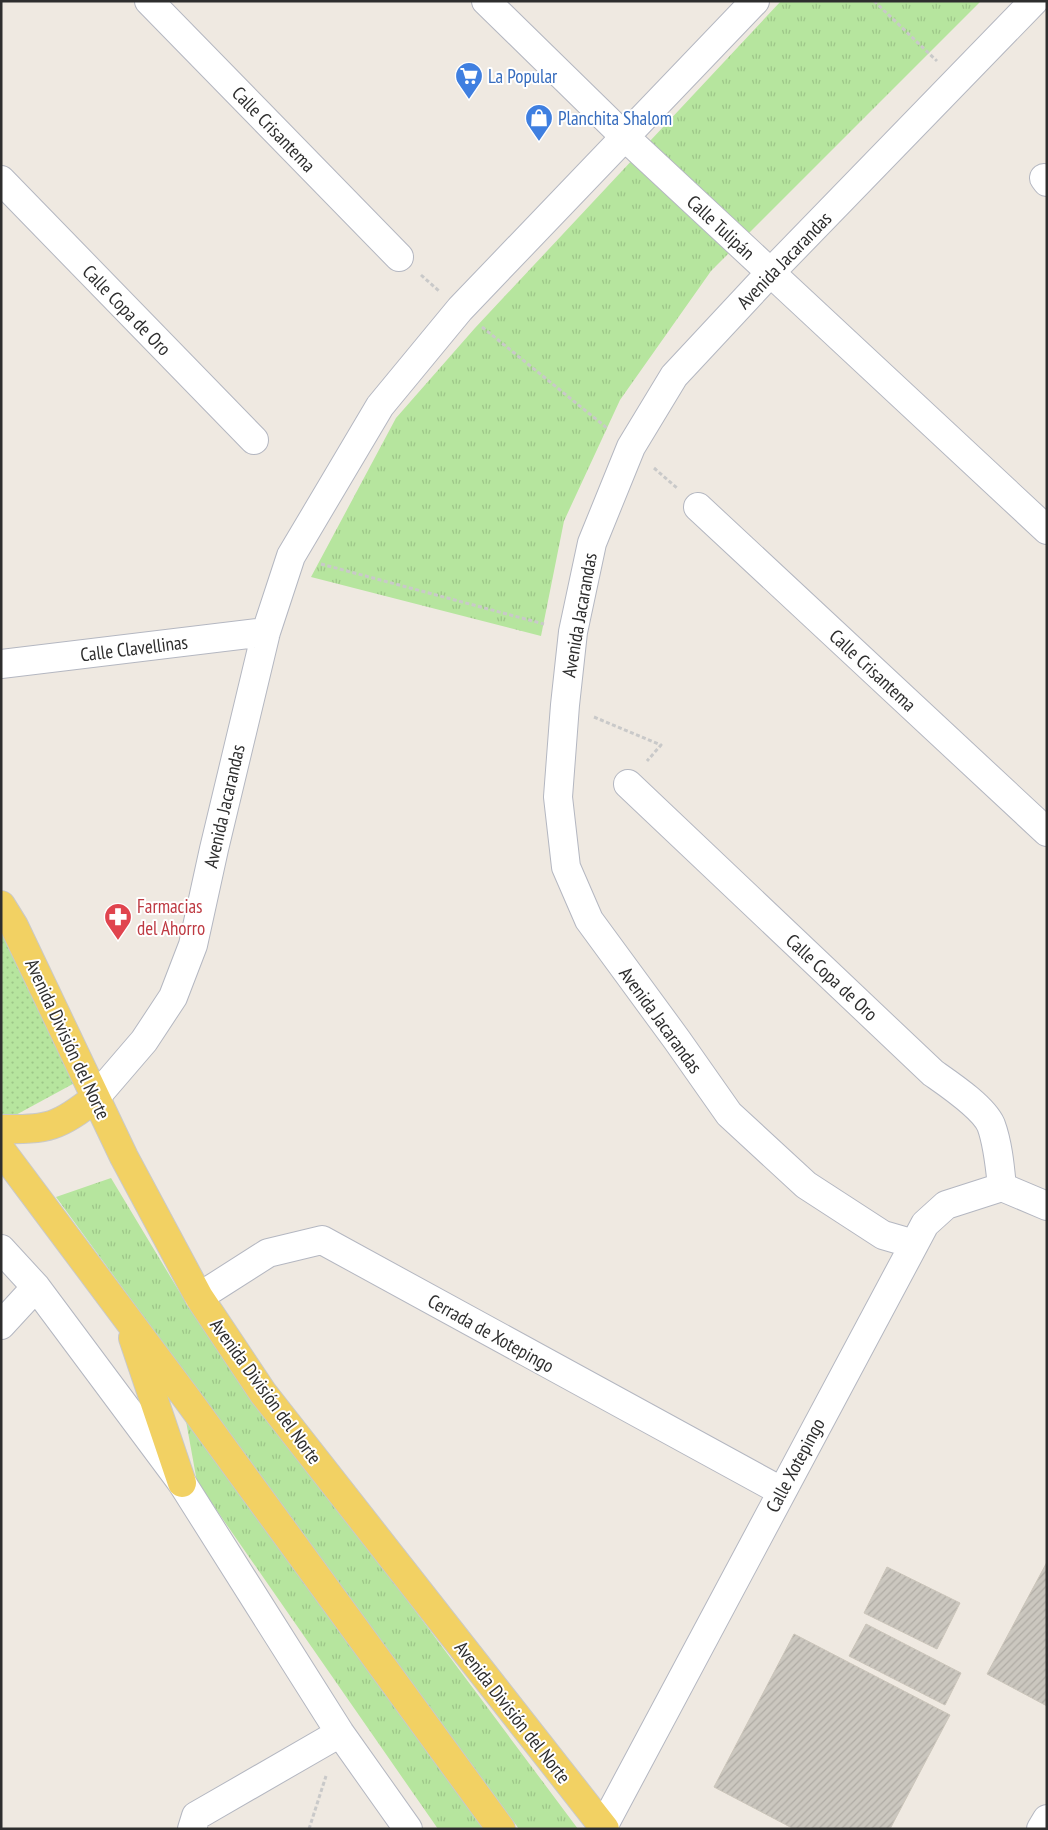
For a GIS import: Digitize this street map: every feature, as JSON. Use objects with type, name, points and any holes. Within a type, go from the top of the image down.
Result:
[{"type":"main road","name":"Avenida División del Norte","points":[[5,917],[124,1158],[199,1297],[263,1393],[604,1828]]},
{"type":"main road","points":[[1,1129],[31,1129],[54,1125],[74,1115],[95,1098]]},
{"type":"main road","points":[[1,1150],[126,1316],[501,1829]]},
{"type":"main road","points":[[126,1316],[182,1483]]},
{"type":"street","name":"Calle Crisantema","points":[[149,1],[399,257]]},
{"type":"street","name":"Calle Tulipán","points":[[486,1],[624,137],[1047,530]]},
{"type":"street","name":"Avenida Jacarandas","points":[[95,1098],[144,1041],[172,997],[193,946],[214,848],[266,632],[291,556],[380,406],[460,309],[754,1]]},
{"type":"street","name":"Avenida Jacarandas","points":[[914,1244],[884,1235],[806,1185],[728,1114],[678,1040],[589,920],[566,867],[558,797],[565,705],[573,632],[592,543],[631,447],[674,376],[770,273],[1034,1]]},
{"type":"street","name":"Calle Copa de Oro","points":[[1,180],[254,440]]},
{"type":"street","name":"Calle Crisantema","points":[[698,507],[1047,832]]},
{"type":"street","name":"Calle Clavellinas","points":[[1,664],[266,632]]},
{"type":"street","name":"Calle Copa de Oro","points":[[628,784],[933,1073],[970,1100],[990,1124],[997,1152],[1002,1187]]},
{"type":"street","name":"Calle Xotepingo","points":[[604,1828],[781,1491],[925,1224],[946,1205],[1002,1187]]},
{"type":"street","points":[[1002,1187],[1047,1206]]},
{"type":"street","name":"Cerrada de Xotepingo","points":[[199,1297],[268,1253],[322,1240],[781,1491]]},
{"type":"street","points":[[1,1249],[36,1287],[182,1483],[340,1733],[408,1829]]},
{"type":"street","points":[[1,1325],[36,1287]]},
{"type":"street","points":[[192,1829],[196,1816],[340,1733]]},
{"type":"street","points":[[1041,1829],[1047,1819]]},
{"type":"path","points":[[874,1],[957,80]]},
{"type":"path","points":[[399,257],[460,309],[631,447],[698,507]]},
{"type":"path","points":[[291,556],[573,632]]},
{"type":"path","points":[[565,705],[661,745],[628,784]]},
{"type":"path","points":[[309,1829],[340,1733]]},
{"type":"green space","points":[[781,1],[981,1],[711,271],[620,400],[564,521],[541,636],[311,577],[396,418],[475,328]]},
{"type":"green space","points":[[1,928],[82,1079],[1,1123]]},
{"type":"green space","points":[[111,1178],[188,1306],[578,1829],[519,1829],[56,1197]]},
{"type":"green space","points":[[184,1410],[486,1829],[438,1829],[197,1482]]},
{"type":"building","points":[[1047,1562],[1047,1706],[987,1674]]},
{"type":"building","points":[[887,1567],[960,1603],[937,1649],[864,1613]]},
{"type":"building","points":[[866,1624],[961,1673],[945,1705],[849,1656]]},
{"type":"building","points":[[794,1634],[950,1715],[890,1829],[794,1829],[714,1787]]},
{"type":"place","name":"La Popular","points":[[469,100]]},
{"type":"place","name":"Planchita Shalom","points":[[539,142]]},
{"type":"place","name":"Farmacias del Ahorro","points":[[118,941]]}]
